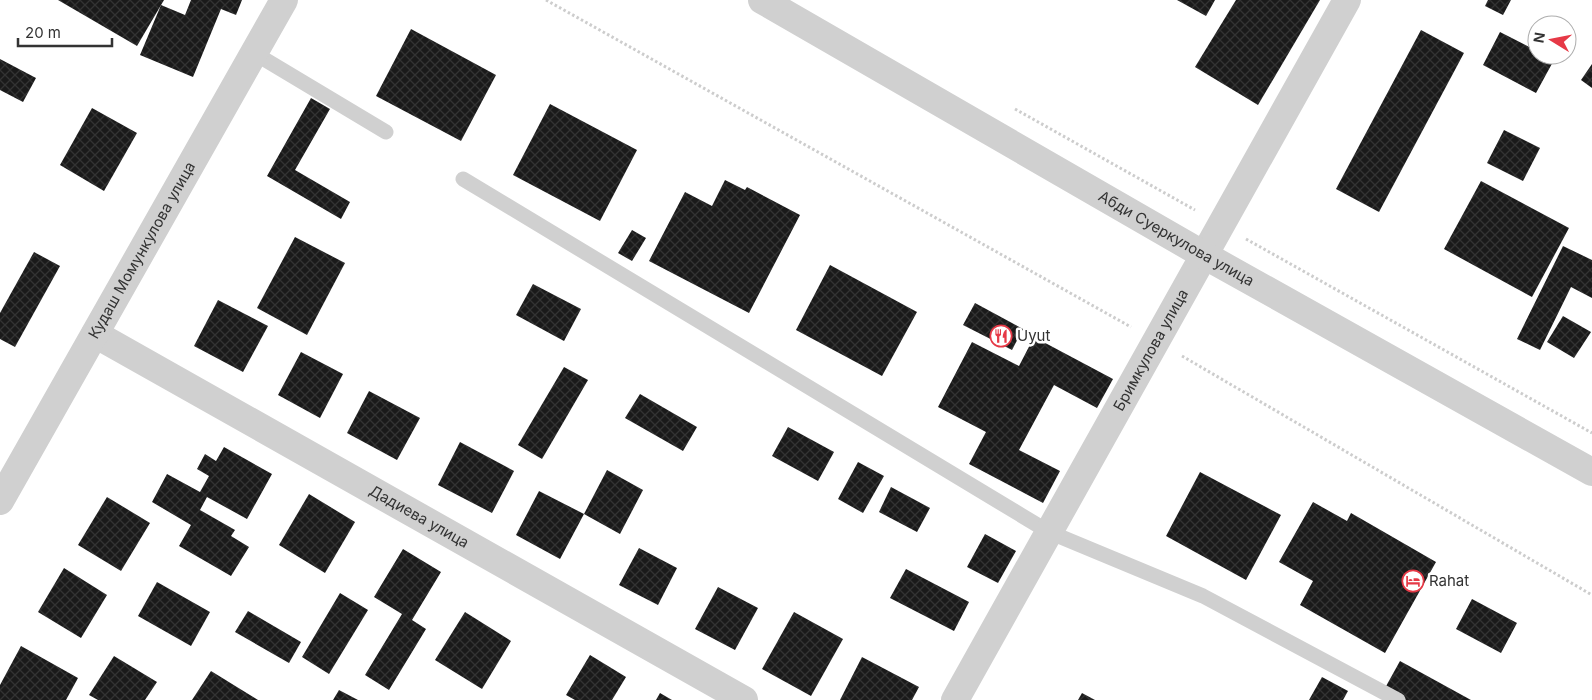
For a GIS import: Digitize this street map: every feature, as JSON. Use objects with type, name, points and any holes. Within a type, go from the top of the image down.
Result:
[{"type":"street","name":"Кудаш Момункулова улица","points":[[0,501],[284,0]]},
{"type":"street","name":"Абди Суеркулова улица","points":[[762,0],[1204,255],[1592,472]]},
{"type":"street","name":"Бримкулова улица","points":[[955,700],[1347,0]]},
{"type":"street","name":"Дадиева улица","points":[[95,334],[744,700]]},
{"type":"lane","points":[[254,53],[386,132]]},
{"type":"lane","points":[[463,178],[1049,532],[1203,596],[1398,700]]},
{"type":"path","points":[[546,0],[1156,340],[1592,595]]},
{"type":"building","points":[[58,0],[164,0],[137,46]]},
{"type":"building","points":[[191,0],[242,0],[236,15],[221,9],[193,77],[140,55],[161,5],[185,15]]},
{"type":"building","points":[[1177,0],[1215,0],[1206,16]]},
{"type":"building","points":[[1236,0],[1320,0],[1258,105],[1195,67]]},
{"type":"building","points":[[1488,0],[1511,0],[1503,15],[1485,6]]},
{"type":"building","points":[[411,29],[496,75],[461,141],[376,96]]},
{"type":"building","points":[[1421,30],[1464,53],[1379,212],[1336,189]]},
{"type":"building","points":[[1500,32],[1527,46],[1527,65],[1551,65],[1536,93],[1483,65]]},
{"type":"building","points":[[0,59],[36,78],[23,102],[0,90]]},
{"type":"building","points":[[1592,64],[1592,88],[1581,80]]},
{"type":"building","points":[[311,98],[330,109],[295,170],[350,202],[341,219],[267,176]]},
{"type":"building","points":[[550,104],[637,150],[600,221],[513,175]]},
{"type":"building","points":[[92,108],[137,133],[104,191],[60,165]]},
{"type":"building","points":[[1504,130],[1540,148],[1523,181],[1487,163]]},
{"type":"building","points":[[725,180],[745,190],[747,187],[800,215],[749,313],[649,261],[685,192],[712,206]]},
{"type":"building","points":[[1481,181],[1569,228],[1532,297],[1444,249]]},
{"type":"building","points":[[632,230],[646,238],[632,261],[618,253]]},
{"type":"building","points":[[295,237],[345,263],[307,335],[257,308]]},
{"type":"building","points":[[1563,246],[1592,260],[1592,298],[1571,287],[1540,350],[1517,339]]},
{"type":"building","points":[[34,252],[60,266],[15,347],[0,339],[0,313]]},
{"type":"building","points":[[830,265],[917,312],[882,376],[796,330]]},
{"type":"building","points":[[533,284],[581,309],[564,341],[516,315]]},
{"type":"building","points":[[218,300],[268,326],[243,372],[194,346]]},
{"type":"building","points":[[975,303],[1023,329],[1012,350],[963,325]]},
{"type":"building","points":[[1563,316],[1591,332],[1574,358],[1547,342]]},
{"type":"building","points":[[1034,337],[1113,379],[1097,408],[1054,385],[1019,450],[1060,471],[1043,503],[969,464],[986,432],[938,407],[972,342],[1019,366]]},
{"type":"building","points":[[301,352],[343,374],[320,418],[278,395]]},
{"type":"building","points":[[564,367],[588,380],[542,459],[518,445]]},
{"type":"building","points":[[369,391],[420,418],[397,460],[347,433]]},
{"type":"building","points":[[640,394],[697,427],[683,451],[625,418]]},
{"type":"building","points":[[788,427],[834,452],[818,481],[772,456]]},
{"type":"building","points":[[460,442],[514,471],[492,513],[438,485]]},
{"type":"building","points":[[224,447],[272,474],[247,519],[207,497],[200,510],[235,530],[231,536],[249,547],[231,576],[179,546],[191,525],[152,502],[167,474],[200,492],[209,476],[197,469],[205,454],[216,461]]},
{"type":"building","points":[[858,462],[884,476],[863,513],[838,499]]},
{"type":"building","points":[[607,470],[643,490],[620,534],[584,514]]},
{"type":"building","points":[[1200,472],[1281,515],[1246,580],[1166,536]]},
{"type":"building","points":[[891,487],[930,508],[917,532],[879,512]]},
{"type":"building","points":[[539,491],[584,514],[560,559],[516,535]]},
{"type":"building","points":[[309,494],[355,522],[325,573],[279,545]]},
{"type":"building","points":[[107,497],[150,523],[121,571],[78,545]]},
{"type":"building","points":[[1313,502],[1347,521],[1351,513],[1436,562],[1385,653],[1300,605],[1313,581],[1279,562]]},
{"type":"building","points":[[985,534],[1016,551],[998,583],[967,567]]},
{"type":"building","points":[[639,548],[677,568],[658,605],[619,585]]},
{"type":"building","points":[[403,549],[441,572],[412,620],[426,629],[389,690],[365,675],[402,614],[374,597]]},
{"type":"building","points":[[64,568],[107,595],[81,638],[38,612]]},
{"type":"building","points":[[906,569],[969,602],[954,631],[890,598]]},
{"type":"building","points":[[157,582],[210,612],[191,646],[138,616]]},
{"type":"building","points":[[718,587],[758,608],[735,650],[695,629]]},
{"type":"building","points":[[340,593],[368,610],[329,674],[302,657]]},
{"type":"building","points":[[1472,599],[1517,623],[1501,653],[1456,629]]},
{"type":"building","points":[[248,611],[301,642],[289,663],[235,632]]},
{"type":"building","points":[[465,612],[511,641],[482,689],[435,660]]},
{"type":"building","points":[[794,612],[843,639],[811,696],[762,669]]},
{"type":"building","points":[[21,646],[78,678],[66,700],[0,700],[0,685]]},
{"type":"building","points":[[590,655],[626,677],[612,700],[575,700],[566,695]]},
{"type":"building","points":[[114,656],[157,682],[145,700],[98,700],[89,695]]},
{"type":"building","points":[[862,657],[919,687],[912,700],[840,700]]},
{"type":"building","points":[[1400,661],[1471,700],[1406,700],[1385,688]]},
{"type":"building","points":[[211,671],[258,700],[192,700]]},
{"type":"building","points":[[1322,677],[1348,691],[1343,700],[1309,700]]},
{"type":"building","points":[[339,690],[358,700],[333,700]]},
{"type":"building","points":[[660,693],[672,700],[656,700]]},
{"type":"building","points":[[1082,693],[1095,700],[1078,700]]},
{"type":"place","name":"Uyut","points":[[1001,336]]},
{"type":"place","name":"Rahat","points":[[1413,581]]}]
